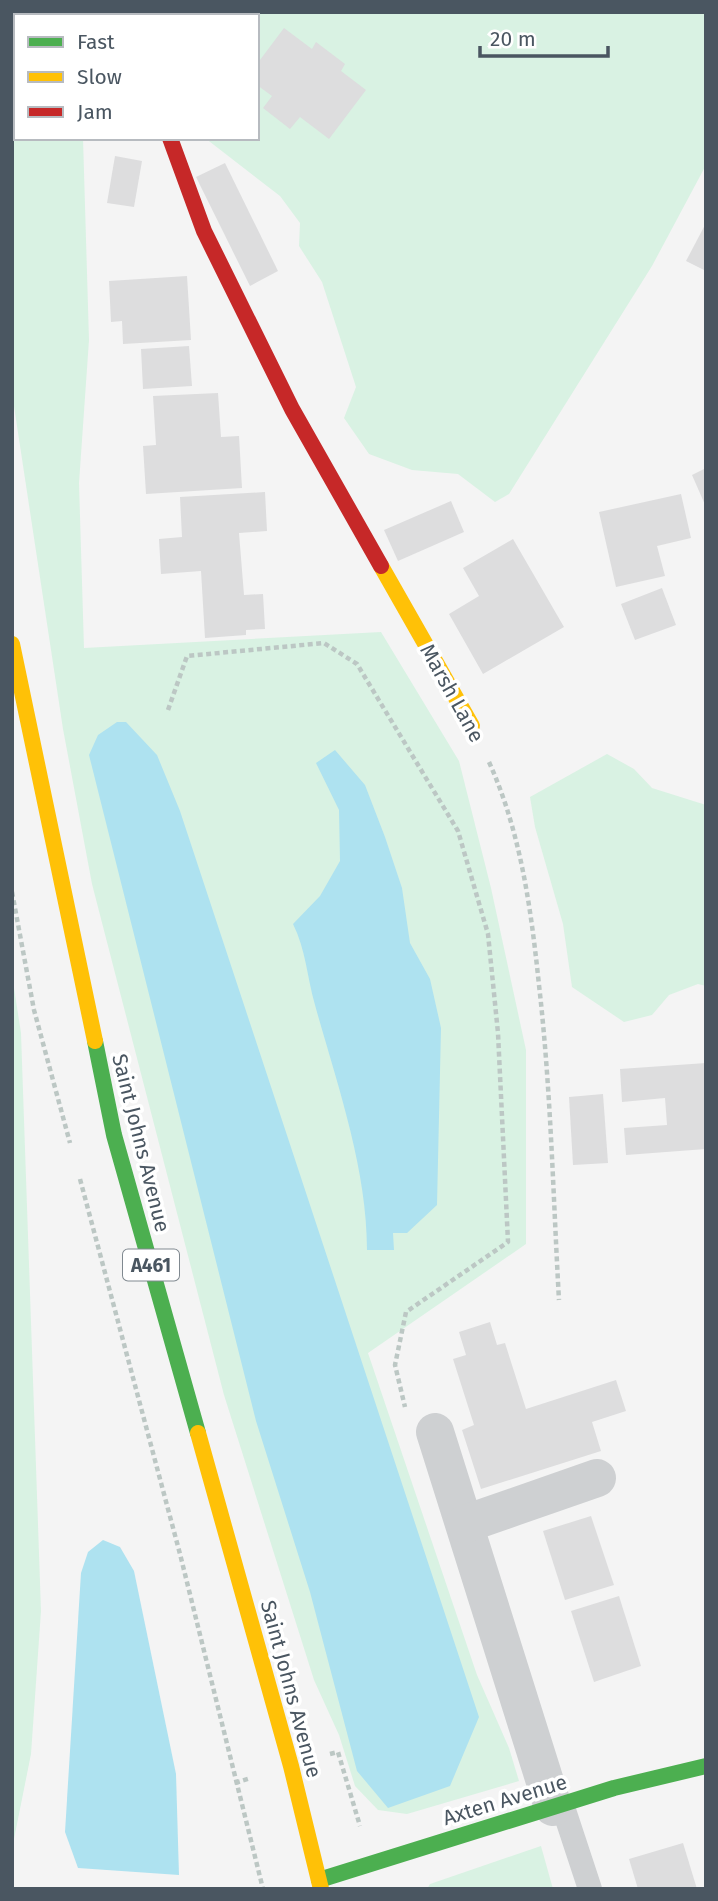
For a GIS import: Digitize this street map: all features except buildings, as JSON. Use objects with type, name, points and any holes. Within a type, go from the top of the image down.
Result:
[{"type":"main road","name":"Marsh Lane","points":[[171,140],[204,231],[292,409],[472,726]]},
{"type":"main road","name":"Saint Johns Avenue","points":[[12,644],[114,1135],[291,1766],[320,1884]]},
{"type":"main road","name":"Axten Avenue","points":[[320,1884],[404,1854],[614,1788],[706,1766]]},
{"type":"street","points":[[435,1432],[558,1806]]},
{"type":"street","points":[[465,1524],[597,1478]]},
{"type":"lane","points":[[558,1806],[590,1889]]},
{"type":"path","points":[[168,710],[187,656],[324,643],[357,664],[458,831],[488,934],[498,1032],[508,1242],[406,1312],[395,1365],[406,1413],[428,1406],[435,1432]]},
{"type":"path","name":"Marsh Lane","points":[[472,726],[500,786],[523,863],[545,1042],[559,1300]]},
{"type":"path","points":[[12,892],[34,1010],[72,1149]]},
{"type":"path","points":[[79,1175],[180,1554],[263,1889]]},
{"type":"green space","points":[[12,12],[79,12],[14,14],[14,140],[83,140],[89,340],[79,483],[84,648],[381,632],[459,761],[491,888],[526,1050],[526,1244],[368,1353],[477,1675],[509,1748],[519,1781],[407,1814],[378,1810],[355,1786],[339,1735],[314,1680],[224,1395],[92,884],[63,729],[12,393]]},
{"type":"green space","points":[[706,12],[706,165],[652,266],[509,494],[495,502],[458,474],[412,470],[369,454],[344,418],[356,387],[322,282],[299,246],[300,223],[280,196],[208,140],[259,140],[259,14],[163,14]]},
{"type":"green space","points":[[607,754],[634,769],[652,788],[706,805],[706,986],[698,984],[669,995],[652,1015],[624,1022],[572,987],[563,924],[535,827],[530,797]]},
{"type":"green space","points":[[12,975],[21,1033],[41,1611],[31,1754],[12,1849]]},
{"type":"green space","points":[[541,1846],[553,1889],[427,1889],[430,1884]]},
{"type":"water","points":[[117,722],[126,722],[157,755],[180,811],[479,1717],[450,1786],[388,1808],[357,1771],[310,1592],[256,1421],[89,755],[98,735]]},
{"type":"water","points":[[335,750],[365,785],[385,837],[402,888],[410,943],[430,979],[441,1028],[437,1205],[407,1233],[393,1233],[394,1250],[367,1250],[366,1219],[356,1157],[304,954],[293,924],[320,896],[340,861],[339,810],[316,763]]},
{"type":"water","points":[[103,1540],[120,1547],[134,1571],[176,1774],[179,1875],[78,1868],[65,1832],[81,1573],[88,1552]]},
{"type":"traffic: fast","points":[[95,1041],[114,1135],[198,1433]]},
{"type":"traffic: fast","points":[[319,1880],[614,1788],[706,1766]]},
{"type":"traffic: slow","points":[[381,566],[472,726]]},
{"type":"traffic: slow","points":[[12,644],[95,1041]]},
{"type":"traffic: slow","points":[[198,1433],[291,1766],[321,1889]]},
{"type":"traffic: jam","points":[[171,140],[204,231],[292,409],[381,566]]}]
